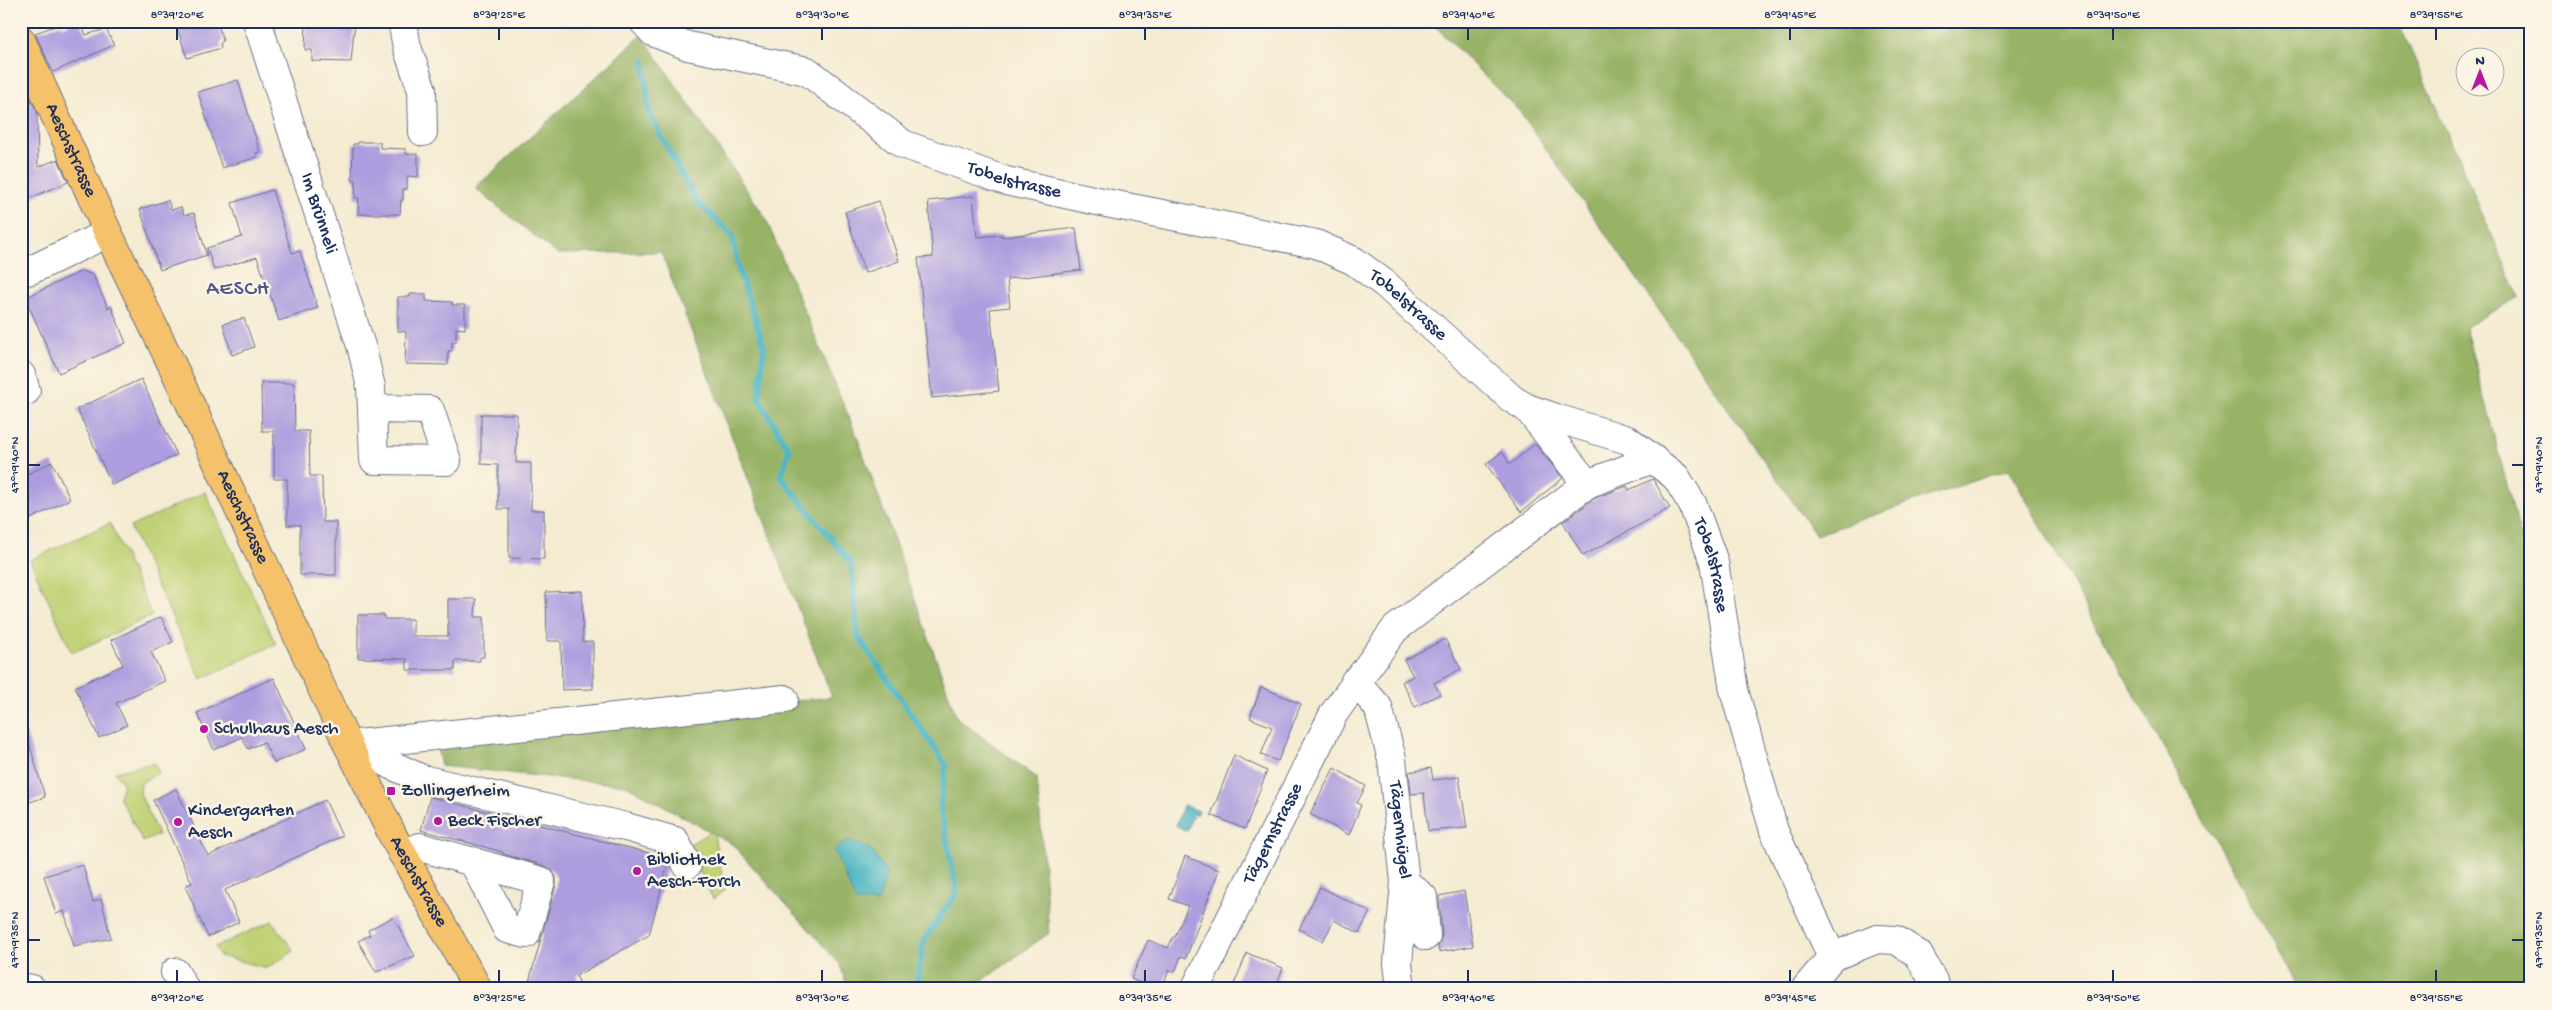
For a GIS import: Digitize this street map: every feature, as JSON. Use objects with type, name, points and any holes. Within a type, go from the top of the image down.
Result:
[{"type":"main road","name":"Aeschstrasse","points":[[21,40],[108,233],[176,371],[348,744],[402,853],[478,989]]},
{"type":"street","name":"Im Brünneli","points":[[257,21],[362,349],[371,387],[373,409]]},
{"type":"street","points":[[402,21],[407,47],[422,90],[423,132]]},
{"type":"street","name":"Tobelstrasse","points":[[643,21],[653,32],[688,46],[807,70],[903,144],[1006,181],[1111,204],[1316,244],[1354,261],[1385,284],[1512,399],[1527,408],[1628,440],[1676,477],[1688,498],[1714,562],[1734,690],[1774,831],[1832,957]]},
{"type":"street","points":[[21,272],[31,270],[108,233]]},
{"type":"street","points":[[1527,408],[1587,484]]},
{"type":"street","name":"Tägernstrasse","points":[[1194,989],[1334,713],[1355,681],[1395,629],[1587,484],[1653,459]]},
{"type":"street","name":"Tägernhügel","points":[[1355,681],[1378,707],[1392,759],[1405,882],[1398,963],[1401,989]]},
{"type":"street","points":[[348,744],[784,699]]},
{"type":"street","points":[[348,744],[422,779],[626,827],[675,841],[686,865]]},
{"type":"street","points":[[402,853],[420,847],[473,862]]},
{"type":"street","points":[[1405,882],[1423,897],[1426,936]]},
{"type":"street","points":[[1805,989],[1832,957],[1877,939],[1896,940],[1918,954],[1933,980],[1934,989]]},
{"type":"street","points":[[21,987],[32,989]]},
{"type":"green space","points":[[1430,21],[2398,21],[2519,297],[2465,327],[2531,575],[2531,989],[2298,989],[2009,469],[1816,535],[1521,113]]},
{"type":"green space","points":[[642,35],[765,217],[858,439],[957,718],[1037,778],[1049,933],[971,989],[848,989],[840,964],[732,844],[626,785],[441,766],[435,739],[832,697],[661,252],[557,254],[475,188]]},
{"type":"green space","points":[[205,492],[276,644],[201,679],[130,527]]},
{"type":"green space","points":[[110,523],[152,616],[72,653],[30,560]]},
{"type":"green space","points":[[154,763],[159,772],[141,783],[140,793],[158,835],[143,842],[119,797],[123,784],[115,772]]},
{"type":"green space","points":[[713,830],[725,890],[713,899],[687,846]]},
{"type":"green space","points":[[272,921],[294,951],[267,968],[220,956],[215,947]]},
{"type":"water","points":[[1183,805],[1199,811],[1197,815],[1193,814],[1187,831],[1176,826]]},
{"type":"water","points":[[848,840],[872,850],[887,874],[878,902],[856,902],[834,850]]},
{"type":"building","points":[[74,21],[80,21],[86,35],[106,29],[114,45],[53,72],[35,33],[61,24],[62,27]]},
{"type":"building","points":[[175,21],[217,21],[223,41],[220,44],[221,48],[187,58]]},
{"type":"building","points":[[306,21],[355,21],[351,62],[312,61],[312,50],[305,50]]},
{"type":"building","points":[[21,79],[37,112],[38,167],[58,159],[68,182],[21,202]]},
{"type":"building","points":[[238,80],[260,152],[256,153],[257,157],[222,168],[198,92]]},
{"type":"building","points":[[358,142],[380,142],[380,148],[406,149],[406,154],[418,154],[418,177],[407,176],[407,189],[403,189],[400,214],[358,214],[359,198],[355,198],[356,180],[352,180],[353,144],[358,144]]},
{"type":"building","points":[[272,190],[292,253],[300,251],[318,308],[279,321],[257,257],[214,270],[207,248],[242,237],[232,203]]},
{"type":"building","points":[[973,196],[977,237],[1002,235],[1002,237],[1076,228],[1081,270],[1007,279],[1010,307],[990,309],[999,391],[932,398],[918,258],[933,257],[928,201]]},
{"type":"building","points":[[168,200],[171,210],[181,207],[184,215],[194,213],[207,255],[160,270],[140,209]]},
{"type":"building","points":[[879,201],[899,261],[865,273],[845,212]]},
{"type":"building","points":[[82,271],[93,275],[108,308],[111,306],[126,343],[59,373],[25,298]]},
{"type":"building","points":[[410,294],[426,294],[426,301],[452,302],[452,305],[465,305],[465,329],[456,328],[456,342],[452,342],[452,351],[448,351],[448,365],[405,364],[406,332],[398,331],[398,297],[410,297]]},
{"type":"building","points":[[244,318],[254,347],[232,355],[223,324]]},
{"type":"building","points":[[141,379],[177,455],[112,485],[77,409]]},
{"type":"building","points":[[261,383],[294,383],[295,431],[309,431],[310,476],[322,476],[323,522],[336,522],[336,575],[300,575],[300,525],[287,525],[287,479],[274,479],[274,431],[262,431]]},
{"type":"building","points":[[481,414],[517,414],[516,463],[531,463],[531,510],[544,510],[544,559],[509,558],[509,509],[498,509],[498,465],[481,464]]},
{"type":"building","points":[[1535,444],[1563,478],[1521,512],[1486,464],[1502,452],[1510,464]]},
{"type":"building","points":[[52,462],[70,499],[21,524],[21,477]]},
{"type":"building","points":[[1653,479],[1670,508],[1583,556],[1563,522],[1595,498],[1627,486],[1629,490]]},
{"type":"building","points":[[582,591],[583,642],[593,642],[593,689],[562,690],[561,641],[547,641],[546,592]]},
{"type":"building","points":[[448,599],[476,599],[475,617],[484,617],[484,657],[480,657],[480,661],[455,661],[455,670],[407,670],[407,659],[358,658],[358,615],[384,615],[384,619],[413,619],[413,636],[448,636]]},
{"type":"building","points":[[161,617],[173,642],[151,652],[165,681],[116,703],[127,725],[99,738],[75,687],[123,665],[111,640]]},
{"type":"building","points":[[1445,639],[1461,669],[1434,683],[1440,694],[1415,707],[1402,682],[1413,676],[1404,660]]},
{"type":"building","name":"Schulhaus Aesch","points":[[274,678],[306,749],[274,763],[264,742],[248,749],[242,737],[214,750],[197,713]]},
{"type":"building","points":[[1261,687],[1301,704],[1278,761],[1261,755],[1272,727],[1250,718]]},
{"type":"building","points":[[26,732],[45,797],[21,805],[21,733]]},
{"type":"building","points":[[1234,755],[1267,771],[1245,829],[1211,815]]},
{"type":"building","points":[[1334,768],[1366,786],[1357,803],[1361,805],[1349,835],[1310,814]]},
{"type":"building","points":[[1431,768],[1433,780],[1459,777],[1467,828],[1428,831],[1424,793],[1411,794],[1409,772]]},
{"type":"building","points":[[176,789],[208,856],[325,800],[342,836],[225,890],[239,922],[208,937],[185,886],[192,883],[153,800]]},
{"type":"building","points":[[430,797],[665,857],[668,863],[649,935],[576,976],[583,989],[527,989],[556,885],[556,877],[552,870],[545,866],[503,854],[503,852],[421,830]]},
{"type":"building","points":[[1185,856],[1219,870],[1186,958],[1181,956],[1175,972],[1169,970],[1162,989],[1155,989],[1131,979],[1148,940],[1168,948],[1173,937],[1175,937],[1188,906],[1169,899]]},
{"type":"building","points":[[83,865],[93,902],[101,899],[111,938],[74,946],[64,911],[56,914],[44,876]]},
{"type":"building","points":[[1320,887],[1370,912],[1359,933],[1334,920],[1323,941],[1299,929]]},
{"type":"building","points":[[1464,891],[1473,946],[1439,952],[1438,946],[1442,935],[1439,896]]},
{"type":"building","points":[[393,917],[415,956],[376,972],[358,941],[370,935],[368,930]]},
{"type":"building","points":[[1247,953],[1283,968],[1275,989],[1232,989]]},
{"type":"waterway","points":[[644,60],[649,113],[696,201],[732,235],[739,271],[764,346],[759,399],[789,450],[781,477],[851,563],[858,636],[946,765],[940,807],[957,892],[924,940],[916,989]]},
{"type":"place","name":"Schulhaus Aesch","points":[[204,729]]},
{"type":"place","name":"Zollingerheim","points":[[391,791]]},
{"type":"place","name":"Beck Fischer","points":[[438,821]]},
{"type":"place","name":"Kindergarten Aesch","points":[[178,822]]},
{"type":"place","name":"Bibliothek Aesch-Forch","points":[[637,871]]},
{"type":"district","name":"AESCH","points":[[238,290]]}]
